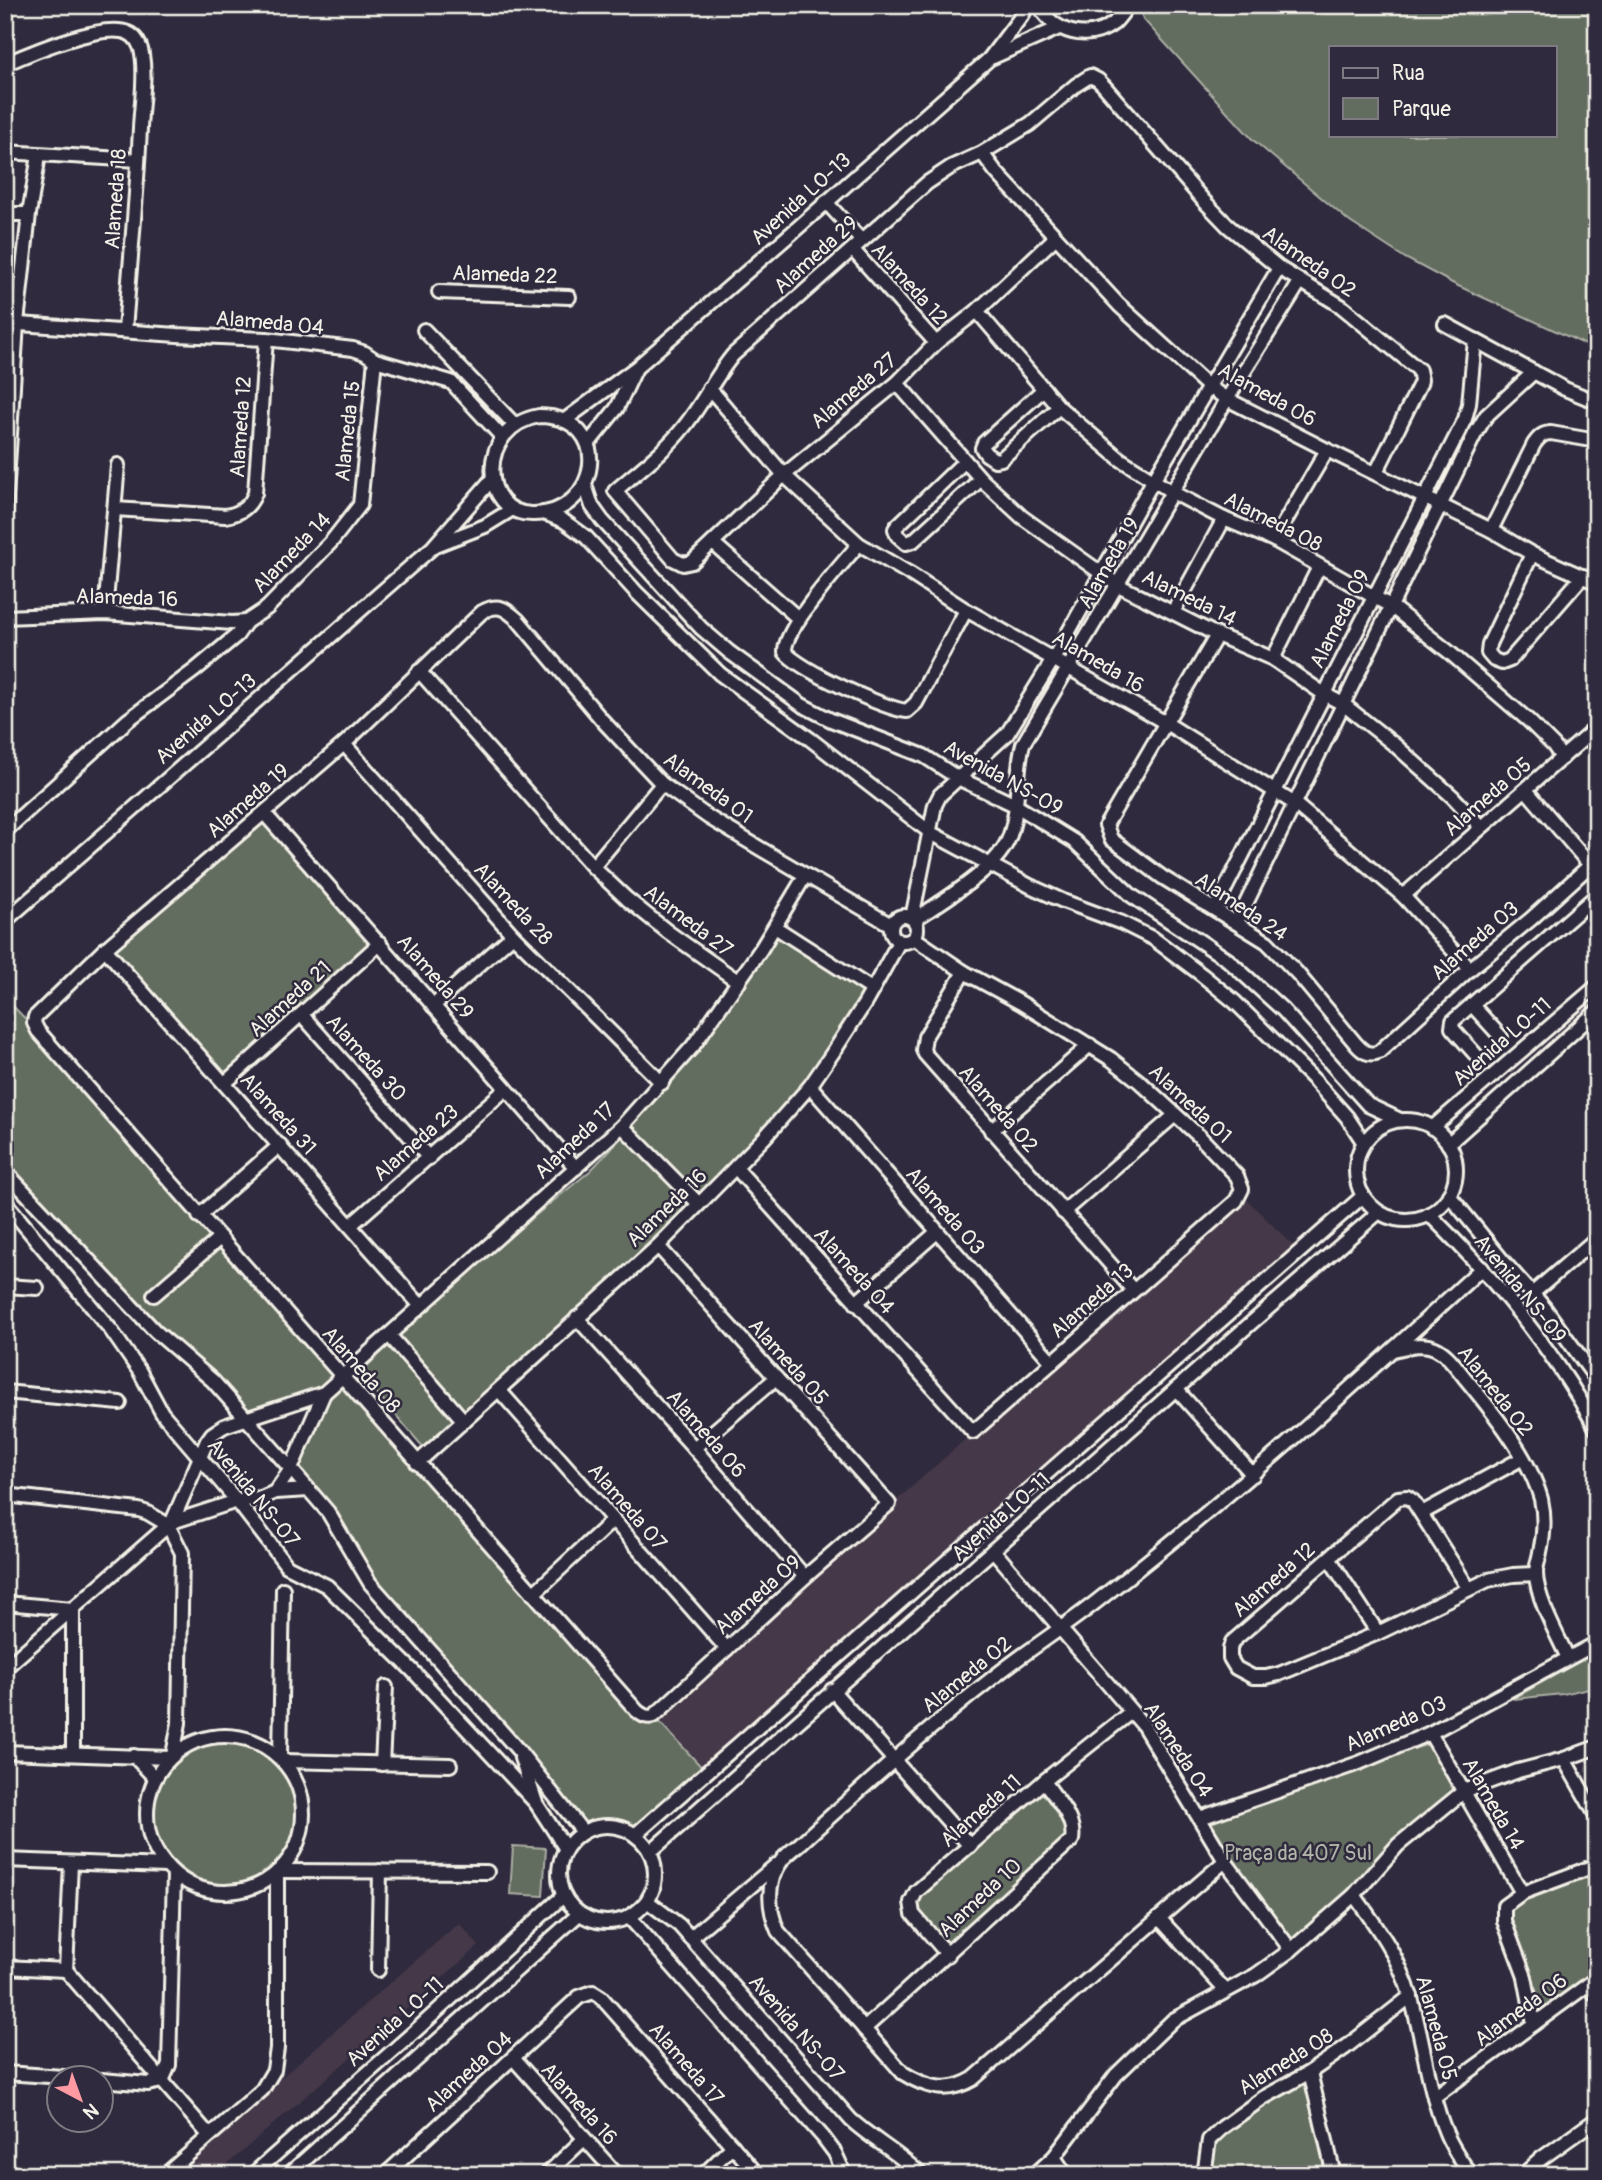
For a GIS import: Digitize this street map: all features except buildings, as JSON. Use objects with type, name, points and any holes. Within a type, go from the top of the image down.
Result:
[{"type":"street","name":"Avenida LO-13","points":[[565,420],[637,367],[989,59],[1027,5]]},
{"type":"street","points":[[1039,5],[1044,15],[1059,28],[1078,34],[1098,32],[1115,22],[1128,5]]},
{"type":"street","name":"Avenida LO-13","points":[[989,59],[1059,28]]},
{"type":"street","name":"Alameda 18","points":[[5,64],[65,40],[121,31],[130,33],[141,48],[143,71],[138,160],[125,331]]},
{"type":"street","name":"Alameda 02","points":[[1076,85],[1090,76],[1098,80],[1228,226],[1279,268],[1341,306],[1413,365],[1420,374],[1420,384],[1376,473]]},
{"type":"street","name":"Alameda 29","points":[[673,559],[615,491],[683,429],[733,355],[927,183],[1030,124],[1076,85]]},
{"type":"street","points":[[5,152],[138,160]]},
{"type":"street","name":"Alameda 06","points":[[982,153],[996,172],[1119,305],[1209,387],[1227,399],[1490,530],[1532,554],[1597,583]]},
{"type":"street","points":[[5,513],[11,323],[39,155]]},
{"type":"street","name":"Alameda 12","points":[[826,202],[936,343]]},
{"type":"street","points":[[5,214],[29,214]]},
{"type":"street","name":"Alameda 27","points":[[673,559],[683,564],[692,562],[784,475],[897,383],[936,343],[976,311],[1056,236]]},
{"type":"street","name":"Alameda 19","points":[[913,919],[935,805],[940,795],[1007,734],[1054,658],[1153,481],[1279,268]]},
{"type":"street","name":"Alameda 19","points":[[913,919],[992,865],[1010,837],[1018,762],[1023,744],[1227,399],[1300,282]]},
{"type":"street","name":"Alameda 22","points":[[439,292],[569,297]]},
{"type":"street","name":"Alameda 08","points":[[976,311],[1059,407],[1120,459],[1172,492],[1224,519],[1274,540],[1392,607],[1449,652],[1528,721],[1547,738],[1562,758]]},
{"type":"street","name":"Alameda 04","points":[[11,323],[266,339],[353,349],[375,360],[451,382]]},
{"type":"street","points":[[1445,324],[1566,390],[1597,402]]},
{"type":"street","points":[[424,330],[515,425]]},
{"type":"street","name":"Alameda 12","points":[[115,509],[225,516],[246,508],[255,493],[266,339]]},
{"type":"street","name":"Alameda 09","points":[[1215,909],[1468,411],[1475,340]]},
{"type":"street","name":"Alameda 15","points":[[360,505],[375,360]]},
{"type":"street","name":"Avenida LO-13","points":[[588,444],[617,408],[637,367]]},
{"type":"street","points":[[464,370],[451,382],[502,437]]},
{"type":"street","name":"Alameda 09","points":[[1237,922],[1475,434],[1486,416],[1534,372]]},
{"type":"street","name":"Alameda 14","points":[[897,383],[981,479],[1022,517],[1118,585],[1217,635],[1273,659],[1343,704],[1396,746],[1453,797],[1481,827]]},
{"type":"street","name":"Alameda 16","points":[[709,388],[784,475],[859,544],[966,610],[1166,723],[1295,804],[1403,896],[1470,969]]},
{"type":"street","points":[[1044,389],[984,443],[982,448],[986,454],[995,460],[1001,459],[1059,407]]},
{"type":"street","points":[[539,416],[565,420],[578,430],[588,444],[591,463],[585,485],[577,495],[557,510],[532,514],[511,510],[499,494],[493,478],[493,460],[502,437],[515,425],[531,418],[539,416]]},
{"type":"street","points":[[1490,530],[1534,444],[1541,436],[1552,433],[1597,441]]},
{"type":"street","points":[[1274,540],[1327,450]]},
{"type":"street","points":[[965,461],[897,526],[897,535],[906,543],[913,541],[981,479]]},
{"type":"street","points":[[106,613],[118,465]]},
{"type":"street","name":"Avenida LO-13","points":[[5,921],[433,547],[493,478]]},
{"type":"street","name":"Avenida NS-09","points":[[585,485],[592,506],[602,520],[701,628],[729,652],[802,705],[831,720],[924,756],[958,778],[1014,805],[1075,842],[1132,896],[1228,960],[1283,1010],[1368,1105],[1400,1121]]},
{"type":"street","name":"Alameda 14","points":[[5,831],[128,720],[195,670],[237,635],[246,622],[267,608],[331,542],[360,505]]},
{"type":"street","name":"Avenida LO-13","points":[[433,547],[485,526],[511,510]]},
{"type":"street","points":[[544,513],[564,521],[586,537],[637,593],[720,674],[810,739],[931,833],[1063,901],[1122,923],[1154,939],[1183,960],[1235,1002],[1314,1080],[1347,1117],[1364,1143]]},
{"type":"street","points":[[1173,612],[1224,519]]},
{"type":"street","points":[[713,543],[799,619]]},
{"type":"street","points":[[859,544],[799,619],[787,639],[785,652],[796,661],[861,694],[907,711],[916,704],[966,610]]},
{"type":"street","points":[[1532,554],[1489,644],[1490,657],[1502,663],[1510,660],[1583,576]]},
{"type":"street","points":[[1273,659],[1320,567]]},
{"type":"street","name":"Alameda 19","points":[[45,1039],[36,1028],[35,1017],[105,949],[344,744],[482,612],[495,607],[508,611]]},
{"type":"street","name":"Alameda 01","points":[[508,611],[602,720],[662,784],[709,817],[806,877],[891,925]]},
{"type":"street","name":"Alameda 16","points":[[5,617],[106,613],[246,622]]},
{"type":"street","points":[[1166,723],[1217,635]]},
{"type":"street","name":"Alameda 27","points":[[419,671],[593,867],[627,900],[738,982]]},
{"type":"street","name":"Alameda 24","points":[[1166,723],[1106,825],[1108,834],[1162,877],[1267,942],[1362,1050],[1370,1054],[1379,1052]]},
{"type":"street","name":"Alameda 05","points":[[1403,896],[1597,727]]},
{"type":"street","name":"Alameda 28","points":[[344,744],[513,935],[662,1083]]},
{"type":"street","points":[[593,867],[662,784]]},
{"type":"street","points":[[1526,790],[1593,862]]},
{"type":"street","name":"Alameda 29","points":[[264,813],[576,1168]]},
{"type":"street","name":"Alameda 03","points":[[1379,1052],[1593,862]]},
{"type":"street","name":"Alameda 17","points":[[324,1393],[622,1126],[693,1046],[806,877]]},
{"type":"street","points":[[1478,1056],[1452,1028],[1453,1021],[1597,895]]},
{"type":"street","points":[[900,916],[913,919],[918,929],[914,938],[909,942],[899,942],[892,935],[891,925],[900,916]]},
{"type":"street","points":[[1531,919],[1549,937]]},
{"type":"street","points":[[775,927],[873,990]]},
{"type":"street","points":[[433,1006],[513,935]]},
{"type":"street","name":"Alameda 01","points":[[914,938],[964,972],[1090,1045],[1140,1082],[1200,1137],[1237,1176],[1242,1189],[1236,1201]]},
{"type":"street","name":"Alameda 16","points":[[417,1463],[658,1246],[764,1139],[810,1086],[873,990],[899,942]]},
{"type":"street","name":"Alameda 21","points":[[225,1083],[380,943]]},
{"type":"street","name":"Alameda 31","points":[[105,949],[420,1305]]},
{"type":"street","name":"Alameda 02","points":[[964,972],[925,1037],[923,1049],[930,1061],[990,1131],[1133,1290]]},
{"type":"street","name":"Avenida LO-11","points":[[1432,1128],[1597,986]]},
{"type":"street","points":[[1472,1005],[1501,1037]]},
{"type":"street","name":"Avenida LO-11","points":[[1448,1144],[1597,1011]]},
{"type":"street","name":"Alameda 30","points":[[302,1015],[429,1158]]},
{"type":"street","name":"Alameda 08","points":[[45,1039],[637,1711],[645,1717],[654,1716]]},
{"type":"street","points":[[990,1131],[1090,1045]]},
{"type":"street","name":"Alameda 03","points":[[810,1086],[1052,1362]]},
{"type":"street","name":"Alameda 23","points":[[351,1225],[506,1088]]},
{"type":"street","points":[[1063,1212],[1175,1115]]},
{"type":"street","points":[[1400,1121],[1417,1121],[1432,1128],[1448,1144],[1454,1158],[1455,1172],[1449,1195],[1429,1214],[1413,1219],[1395,1219],[1379,1212],[1363,1196],[1357,1183],[1358,1156],[1364,1143],[1384,1125],[1400,1121]]},
{"type":"street","points":[[622,1126],[699,1204]]},
{"type":"street","points":[[199,1216],[280,1145]]},
{"type":"street","name":"Alameda 04","points":[[736,1168],[973,1432]]},
{"type":"street","name":"Avenida NS-07","points":[[5,1171],[155,1331],[214,1381],[291,1469],[328,1512],[370,1583],[519,1751],[583,1832]]},
{"type":"street","name":"Avenida NS-09","points":[[1449,1195],[1533,1293],[1596,1378]]},
{"type":"street","name":"Avenida LO-11","points":[[635,1835],[1363,1196]]},
{"type":"street","name":"Alameda 13","points":[[973,1432],[1236,1201]]},
{"type":"street","name":"Avenida NS-07","points":[[5,1202],[123,1346],[141,1372],[162,1413],[287,1566],[327,1586],[411,1670],[536,1803],[566,1849]]},
{"type":"street","name":"Avenida LO-11","points":[[650,1852],[1379,1212]]},
{"type":"street","name":"Avenida NS-09","points":[[1429,1214],[1482,1268],[1540,1341],[1570,1383],[1597,1430]]},
{"type":"street","points":[[856,1303],[937,1232]]},
{"type":"street","points":[[154,1295],[220,1238]]},
{"type":"street","name":"Alameda 05","points":[[658,1246],[889,1504]]},
{"type":"street","points":[[1533,1293],[1594,1246]]},
{"type":"street","points":[[1393,1350],[1482,1268]]},
{"type":"street","points":[[5,1286],[37,1288]]},
{"type":"street","name":"Alameda 06","points":[[577,1318],[805,1577]]},
{"type":"street","points":[[389,1335],[464,1421]]},
{"type":"street","name":"Alameda 02","points":[[1225,1861],[973,2078],[950,2088],[933,2087],[903,2073],[778,1931],[769,1901],[770,1888],[782,1860],[894,1759],[991,1679],[1144,1566],[1253,1475],[1393,1350],[1425,1345],[1447,1356],[1486,1403],[1522,1458],[1542,1503],[1544,1536],[1536,1574],[1544,1606],[1568,1658]]},
{"type":"street","points":[[694,1448],[776,1378]]},
{"type":"street","points":[[1176,1389],[1253,1475]]},
{"type":"street","name":"Alameda 07","points":[[499,1390],[727,1649]]},
{"type":"street","points":[[5,1392],[120,1403]]},
{"type":"street","points":[[5,1668],[170,1523],[212,1434],[224,1426],[324,1393]]},
{"type":"street","points":[[275,1492],[291,1469],[324,1393]]},
{"type":"street","points":[[1469,1589],[1422,1513],[1522,1458]]},
{"type":"street","points":[[5,1495],[139,1510],[170,1523],[275,1492],[309,1490]]},
{"type":"street","name":"Alameda 12","points":[[1422,1513],[1407,1496],[1398,1498],[1232,1642],[1230,1658],[1237,1668],[1253,1677],[1279,1674],[1378,1633],[1499,1577],[1536,1574]]},
{"type":"street","name":"Alameda 09","points":[[654,1716],[889,1504]]},
{"type":"street","points":[[533,1594],[613,1521]]},
{"type":"street","points":[[170,1523],[182,1553],[179,1723],[171,1756]]},
{"type":"street","name":"Alameda 04","points":[[993,1550],[1143,1726],[1225,1861],[1291,1950]]},
{"type":"street","points":[[1329,1558],[1378,1633]]},
{"type":"street","points":[[282,1759],[279,1720],[283,1589]]},
{"type":"street","points":[[5,1603],[73,1609]]},
{"type":"street","points":[[73,1609],[73,1754]]},
{"type":"street","name":"Alameda 03","points":[[1200,1818],[1359,1763],[1430,1733],[1597,1643]]},
{"type":"street","points":[[382,1764],[386,1688]]},
{"type":"street","points":[[832,1690],[970,1846]]},
{"type":"street","name":"Alameda 11","points":[[948,1955],[914,1914],[911,1902],[916,1892],[1044,1782],[1131,1712]]},
{"type":"street","points":[[266,1746],[275,1734],[279,1720]]},
{"type":"street","points":[[179,1723],[191,1743]]},
{"type":"street","name":"Alameda 14","points":[[1430,1733],[1522,1894]]},
{"type":"street","points":[[216,1735],[242,1736],[266,1746],[282,1759],[296,1778],[301,1793],[303,1816],[299,1840],[292,1854],[278,1871],[261,1884],[242,1890],[222,1892],[185,1882],[170,1870],[155,1851],[149,1833],[146,1814],[148,1796],[155,1778],[171,1756],[191,1743],[216,1735]]},
{"type":"street","points":[[1034,2175],[1054,2157],[1116,2075],[1173,2020],[1256,1975],[1291,1950],[1354,1895],[1398,1845],[1464,1791],[1597,1747]]},
{"type":"street","name":"Avenida NS-07","points":[[519,1751],[536,1803]]},
{"type":"street","points":[[5,1752],[171,1756]]},
{"type":"street","points":[[134,1756],[155,1778]]},
{"type":"street","points":[[282,1759],[450,1765]]},
{"type":"street","points":[[1564,1759],[1597,1817]]},
{"type":"street","points":[[296,1778],[309,1766],[319,1762]]},
{"type":"street","name":"Alameda 10","points":[[864,2029],[1072,1840],[1073,1827],[1070,1819],[1044,1782]]},
{"type":"street","points":[[600,1827],[618,1828],[635,1835],[650,1852],[655,1868],[654,1885],[647,1901],[629,1917],[617,1922],[604,1923],[579,1914],[563,1896],[559,1881],[560,1864],[566,1849],[583,1832],[600,1827]]},
{"type":"street","points":[[137,1866],[155,1851]]},
{"type":"street","points":[[292,1854],[313,1870]]},
{"type":"street","points":[[5,1860],[170,1870]]},
{"type":"street","points":[[690,1938],[782,1860]]},
{"type":"street","points":[[71,1863],[66,1970],[209,2135]]},
{"type":"street","points":[[1534,2024],[1525,1977],[1503,1916],[1504,1906],[1522,1894],[1597,1866]]},
{"type":"street","points":[[162,2081],[169,2065],[174,1897],[170,1870]]},
{"type":"street","points":[[278,1871],[487,1872]]},
{"type":"street","points":[[165,2175],[262,2090],[274,2070],[278,1871]]},
{"type":"street","points":[[378,1970],[380,1871]]},
{"type":"street","points":[[174,1897],[185,1882]]},
{"type":"street","points":[[261,1884],[276,1904]]},
{"type":"street","name":"Alameda 05","points":[[1354,1895],[1386,1939],[1398,1961],[1411,1996],[1434,2098],[1450,2142],[1471,2175]]},
{"type":"street","name":"Avenida LO-11","points":[[252,2175],[563,1896]]},
{"type":"street","name":"Avenida NS-07","points":[[647,1901],[679,1925],[851,2120],[921,2175]]},
{"type":"street","name":"Avenida LO-11","points":[[288,2175],[579,1914]]},
{"type":"street","points":[[629,1917],[823,2137],[835,2153],[845,2175]]},
{"type":"street","points":[[1158,1918],[1226,1991]]},
{"type":"street","points":[[5,1966],[66,1970]]},
{"type":"street","points":[[1592,1981],[1597,1996]]},
{"type":"street","name":"Alameda 06","points":[[1434,2098],[1592,1981]]},
{"type":"street","name":"Alameda 17","points":[[579,1997],[593,1992],[601,1997],[758,2175]]},
{"type":"street","name":"Alameda 08","points":[[1205,2175],[1209,2140],[1223,2127],[1263,2098],[1310,2072],[1346,2047],[1411,1996]]},
{"type":"street","name":"Alameda 04","points":[[384,2175],[579,1997]]},
{"type":"street","name":"Alameda 16","points":[[513,2058],[617,2175]]},
{"type":"street","points":[[1310,2072],[1334,2175]]},
{"type":"street","points":[[5,2073],[46,2076]]},
{"type":"street","points":[[116,2081],[148,2084],[162,2081]]},
{"type":"street","points":[[1523,2175],[1597,2119]]},
{"type":"street","points":[[546,2175],[584,2139]]},
{"type":"street","points":[[702,2175],[733,2147]]},
{"type":"street","points":[[1054,2157],[1066,2175]]},
{"type":"shaded area","points":[[1241,1194],[1300,1252],[707,1773],[654,1716]]},
{"type":"shaded area","points":[[459,1923],[479,1946],[215,2175],[169,2175]]},
{"type":"green space","points":[[1138,5],[1597,5],[1597,350],[1454,284],[1405,258],[1350,222],[1252,139],[1143,19]]},
{"type":"green space","points":[[264,813],[380,943],[225,1083],[105,949]]},
{"type":"green space","points":[[775,927],[873,990],[836,1048],[736,1168],[690,1203],[464,1421],[458,1416],[423,1447],[360,1373],[393,1341],[389,1335],[590,1171],[627,1132],[622,1126],[662,1083]]},
{"type":"green space","points":[[5,998],[45,1039],[644,1717],[654,1716],[707,1773],[635,1835],[601,1827],[583,1832],[392,1610],[291,1469],[323,1393],[246,1419],[5,1175]]},
{"type":"green space","points":[[1597,1651],[1597,1686],[1563,1694],[1513,1699]]},
{"type":"green space","points":[[225,1735],[255,1741],[280,1758],[297,1783],[303,1813],[297,1843],[280,1868],[255,1885],[225,1891],[195,1885],[170,1868],[153,1843],[147,1813],[153,1783],[170,1758],[195,1741]]},
{"type":"green space","name":"Praça da 407 Sul","points":[[1435,1742],[1459,1786],[1418,1821],[1291,1950],[1200,1818]]},
{"type":"green space","points":[[1044,1781],[1073,1827],[1067,1845],[948,1955],[913,1914],[913,1897]]},
{"type":"green space","points":[[513,1846],[546,1848],[543,1896],[510,1894]]},
{"type":"green space","points":[[1597,1867],[1597,1977],[1534,2024],[1504,1906]]},
{"type":"green space","points":[[1311,2080],[1334,2175],[1205,2175],[1209,2140],[1223,2127]]}]
